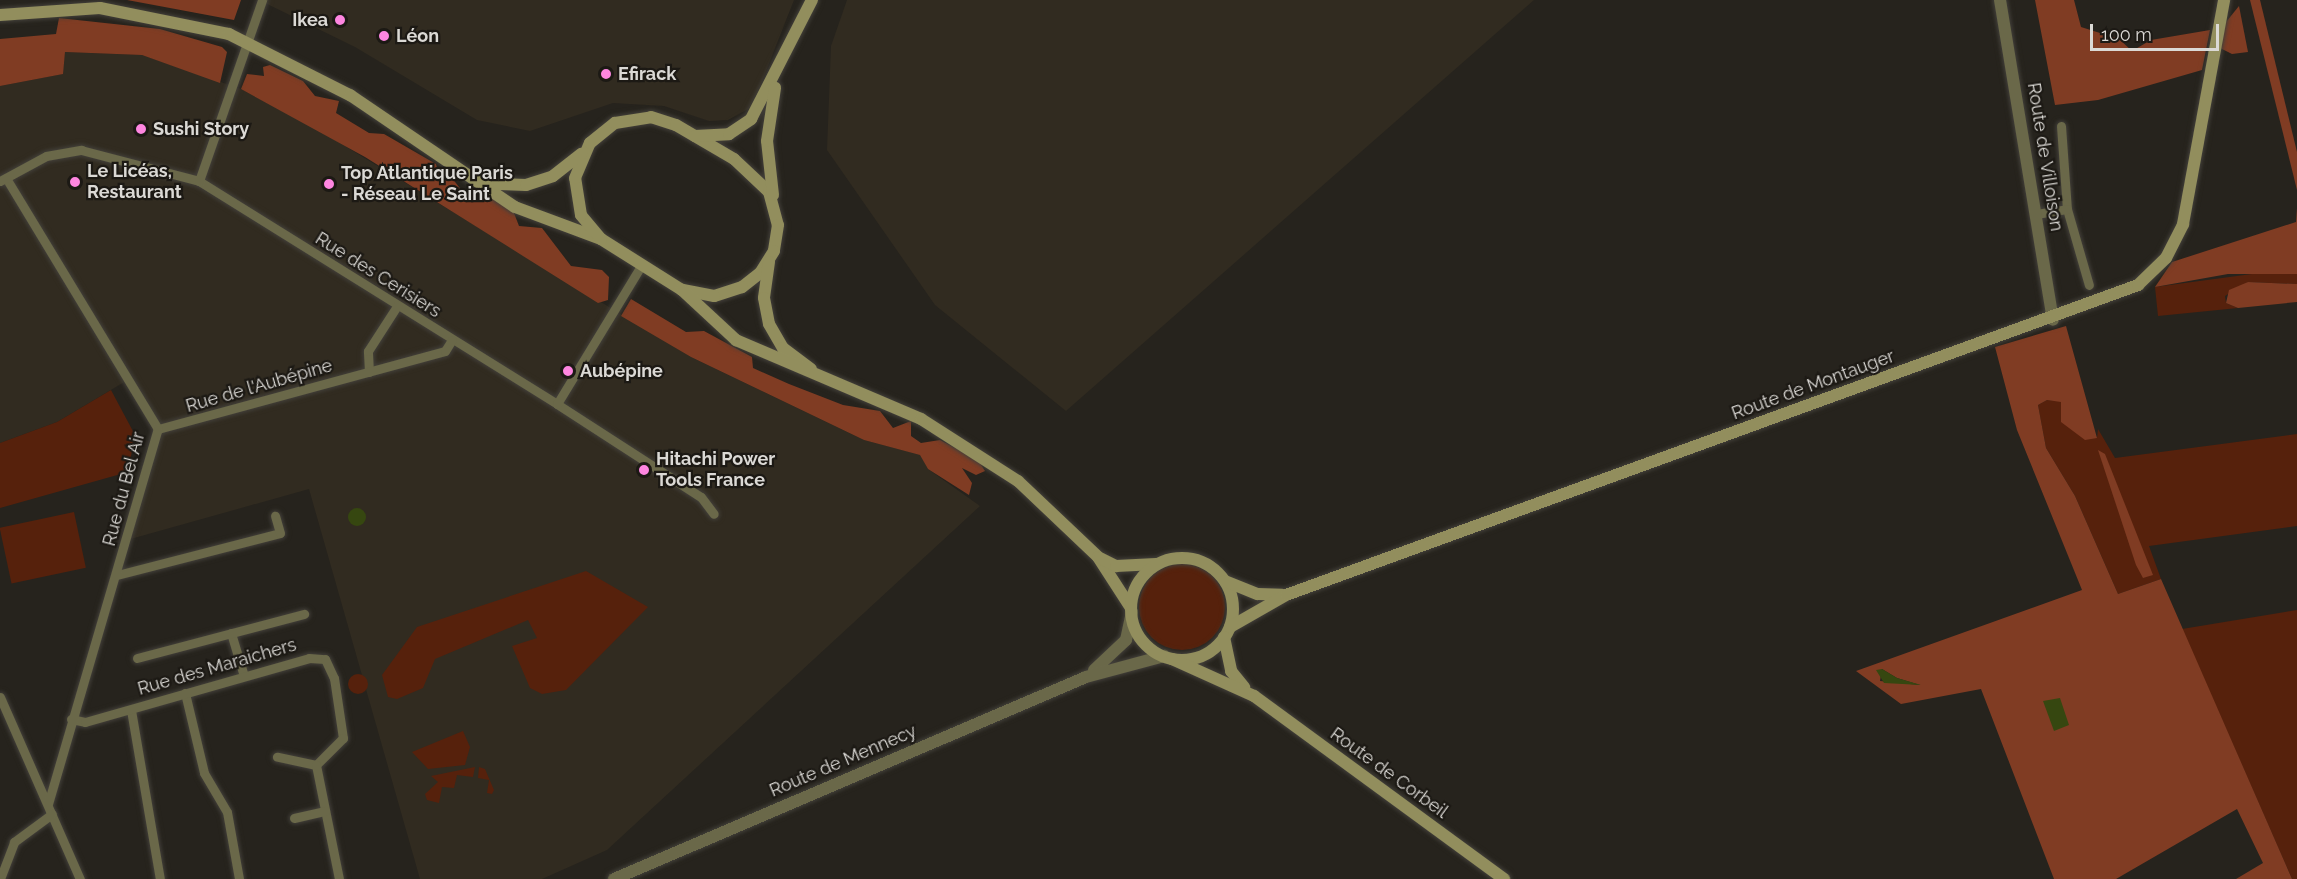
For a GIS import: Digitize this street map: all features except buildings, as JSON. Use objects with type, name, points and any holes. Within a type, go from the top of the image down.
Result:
[{"type":"main road","points":[[694,136],[729,134],[744,125],[778,75],[812,0]]},
{"type":"main road","name":"Route de Montauger","points":[[1227,632],[1286,595],[2053,320],[2138,285],[2171,251],[2183,224],[2224,0]]},
{"type":"main road","points":[[0,15],[100,8],[183,21],[247,42],[340,89],[526,213],[601,239],[682,290],[723,332],[921,419],[1018,481],[1040,499],[1098,557],[1132,610],[1138,634],[1168,658],[1202,656],[1227,632],[1233,608],[1225,581],[1209,565],[1189,558],[1157,564],[1116,566],[1098,557]]},
{"type":"main road","points":[[778,75],[767,141],[777,237],[770,260],[764,298],[769,324],[783,348],[822,377]]},
{"type":"main road","points":[[467,174],[499,184],[526,185],[553,176],[584,151],[608,127],[630,118],[667,121],[751,171],[774,202]]},
{"type":"main road","points":[[584,151],[575,178],[576,200],[601,239]]},
{"type":"main road","points":[[682,290],[706,296],[732,292],[752,280],[770,260]]},
{"type":"main road","points":[[1132,610],[1141,578],[1157,564]]},
{"type":"main road","name":"Route de Montauger","points":[[1225,581],[1258,594],[1286,595]]},
{"type":"main road","name":"Route de Corbeil","points":[[1227,632],[1231,671],[1254,696],[1504,879]]},
{"type":"main road","name":"Route de Corbeil","points":[[1168,658],[1254,696]]},
{"type":"street","points":[[199,182],[262,0]]},
{"type":"street","name":"Route de Villoison","points":[[2000,0],[2053,320]]},
{"type":"street","points":[[2061,126],[2067,209],[2089,285]]},
{"type":"street","name":"Rue des Cerisiers","points":[[3,180],[46,156],[81,150],[199,182],[557,404],[700,497],[714,514]]},
{"type":"street","name":"Rue du Bel Air","points":[[3,180],[158,429],[117,575],[71,719],[48,804]]},
{"type":"street","points":[[2036,214],[2067,209]]},
{"type":"street","points":[[557,404],[641,266]]},
{"type":"street","points":[[369,372],[369,351],[397,306]]},
{"type":"street","name":"Rue de l'Aubépine","points":[[158,429],[445,351],[452,340]]},
{"type":"street","points":[[117,575],[280,533],[276,516]]},
{"type":"street","name":"Route de Mennecy","points":[[1086,676],[1118,651],[1132,610]]},
{"type":"street","points":[[137,658],[304,614]]},
{"type":"street","points":[[231,633],[244,676]]},
{"type":"street","name":"Rue des Maraichers","points":[[71,719],[85,722],[309,658],[325,659],[330,665],[344,732],[329,758],[316,765]]},
{"type":"street","name":"Route de Mennecy","points":[[614,879],[1086,676],[1168,658]]},
{"type":"street","points":[[185,693],[204,773],[226,812],[239,879]]},
{"type":"street","points":[[0,697],[80,879]]},
{"type":"street","points":[[131,710],[160,879]]},
{"type":"street","points":[[277,757],[316,765],[337,879]]},
{"type":"street","points":[[294,818],[325,811]]},
{"type":"street","points":[[0,879],[14,842],[52,814]]},
{"type":"shaded area","points":[[127,0],[241,0],[234,20]]},
{"type":"shaded area","points":[[259,0],[794,0],[752,107],[728,120],[709,121],[664,106],[613,103],[530,131],[477,120],[355,47]]},
{"type":"shaded area","points":[[847,0],[1534,0],[1066,411],[935,305],[827,150],[831,46]]},
{"type":"shaded area","points":[[2035,0],[2074,0],[2081,27],[2119,39],[2132,51],[2151,40],[2210,30],[2202,70],[2098,100],[2055,105]]},
{"type":"shaded area","points":[[2250,0],[2260,0],[2297,152],[2297,190]]},
{"type":"shaded area","points":[[2239,6],[2248,52],[2232,54],[2220,48],[2222,27]]},
{"type":"shaded area","points":[[59,18],[160,29],[222,47],[227,52],[220,83],[142,55],[65,52],[63,74],[0,86],[0,39],[56,34]]},
{"type":"shaded area","points":[[65,52],[142,55],[241,89],[322,132],[691,357],[864,440],[921,455],[928,469],[980,506],[607,850],[542,879],[420,879],[309,489],[127,540],[158,429],[126,381],[57,422],[0,443],[0,86],[62,74]]},
{"type":"shaded area","points":[[270,65],[303,81],[315,96],[339,101],[336,113],[369,133],[384,134],[436,164],[439,175],[452,178],[466,196],[488,195],[514,213],[519,226],[542,228],[571,266],[602,270],[609,277],[608,300],[598,303],[365,157],[241,89],[247,74],[264,76],[263,67]]},
{"type":"shaded area","points":[[2297,208],[2297,274],[2228,274],[2155,287],[2172,262],[2296,222]]},
{"type":"shaded area","points":[[2274,271],[2297,274],[2297,284],[2248,282],[2225,296],[2226,303],[2238,308],[2158,316],[2155,287]]},
{"type":"shaded area","points":[[2248,282],[2297,284],[2297,302],[2238,308],[2226,303],[2229,290]]},
{"type":"shaded area","points":[[631,299],[686,332],[704,331],[752,357],[753,368],[789,384],[843,405],[880,411],[893,428],[911,421],[911,436],[921,443],[940,440],[978,460],[985,471],[976,475],[962,468],[972,483],[969,495],[928,469],[920,455],[864,440],[691,357],[621,316]]},
{"type":"shaded area","points":[[2066,326],[2097,438],[2085,440],[2061,422],[2061,402],[2047,400],[2038,405],[2046,448],[2075,496],[2118,594],[2161,579],[2292,879],[2236,879],[2263,863],[2237,809],[2116,879],[2054,879],[1981,689],[1901,704],[1856,671],[2082,590],[2017,430],[1995,347]],"holes":[[[1882,669],[1897,678],[1920,685],[1880,681]]]},
{"type":"shaded area","points":[[111,390],[135,435],[128,472],[0,508],[0,443],[57,422]]},
{"type":"shaded area","points":[[2047,400],[2061,401],[2097,438],[2098,429],[2115,458],[2297,434],[2297,526],[2149,546],[2161,579],[2118,594],[2075,496],[2046,448],[2038,405]]},
{"type":"shaded area","points":[[2098,450],[2105,454],[2153,575],[2143,578],[2136,565]]},
{"type":"shaded area","points":[[357,508],[363,511],[366,517],[363,523],[357,526],[351,523],[348,517],[351,511]]},
{"type":"shaded area","points":[[74,512],[86,568],[12,584],[0,528]]},
{"type":"shaded area","points":[[1174,564],[1190,564],[1213,576],[1222,590],[1225,607],[1222,624],[1213,638],[1190,650],[1174,650],[1158,643],[1146,631],[1139,615],[1139,599],[1146,583],[1158,571]]},
{"type":"shaded area","points":[[586,571],[648,607],[566,690],[542,694],[530,688],[512,646],[537,638],[528,620],[435,659],[423,688],[397,699],[388,697],[382,675],[417,627]]},
{"type":"shaded area","points":[[2297,610],[2297,879],[2292,879],[2182,629]]},
{"type":"shaded area","points":[[1882,669],[1897,678],[1921,685],[1884,683],[1876,670]]},
{"type":"shaded area","points":[[358,674],[365,677],[368,684],[365,691],[358,694],[351,691],[348,684],[351,677]]},
{"type":"shaded area","points":[[2060,698],[2069,725],[2054,731],[2043,701]]},
{"type":"shaded area","points":[[463,731],[470,747],[465,765],[428,769],[412,752]]},
{"type":"shaded area","points":[[475,767],[473,777],[457,775],[454,788],[442,787],[439,803],[427,800],[425,794],[438,782],[431,776]]},
{"type":"shaded area","points":[[479,767],[485,769],[494,790],[492,794],[487,793],[489,780],[478,778]]},
{"type":"place","name":"Ikea","points":[[340,20]]},
{"type":"place","name":"Léon","points":[[384,36]]},
{"type":"place","name":"Efirack","points":[[606,74]]},
{"type":"place","name":"Sushi Story","points":[[141,129]]},
{"type":"place","name":"Le Licéas, Restaurant","points":[[75,182]]},
{"type":"place","name":"Top Atlantique Paris - Réseau Le Saint","points":[[329,184]]},
{"type":"place","name":"Aubépine","points":[[568,371]]},
{"type":"place","name":"Hitachi Power Tools France","points":[[644,470]]}]
